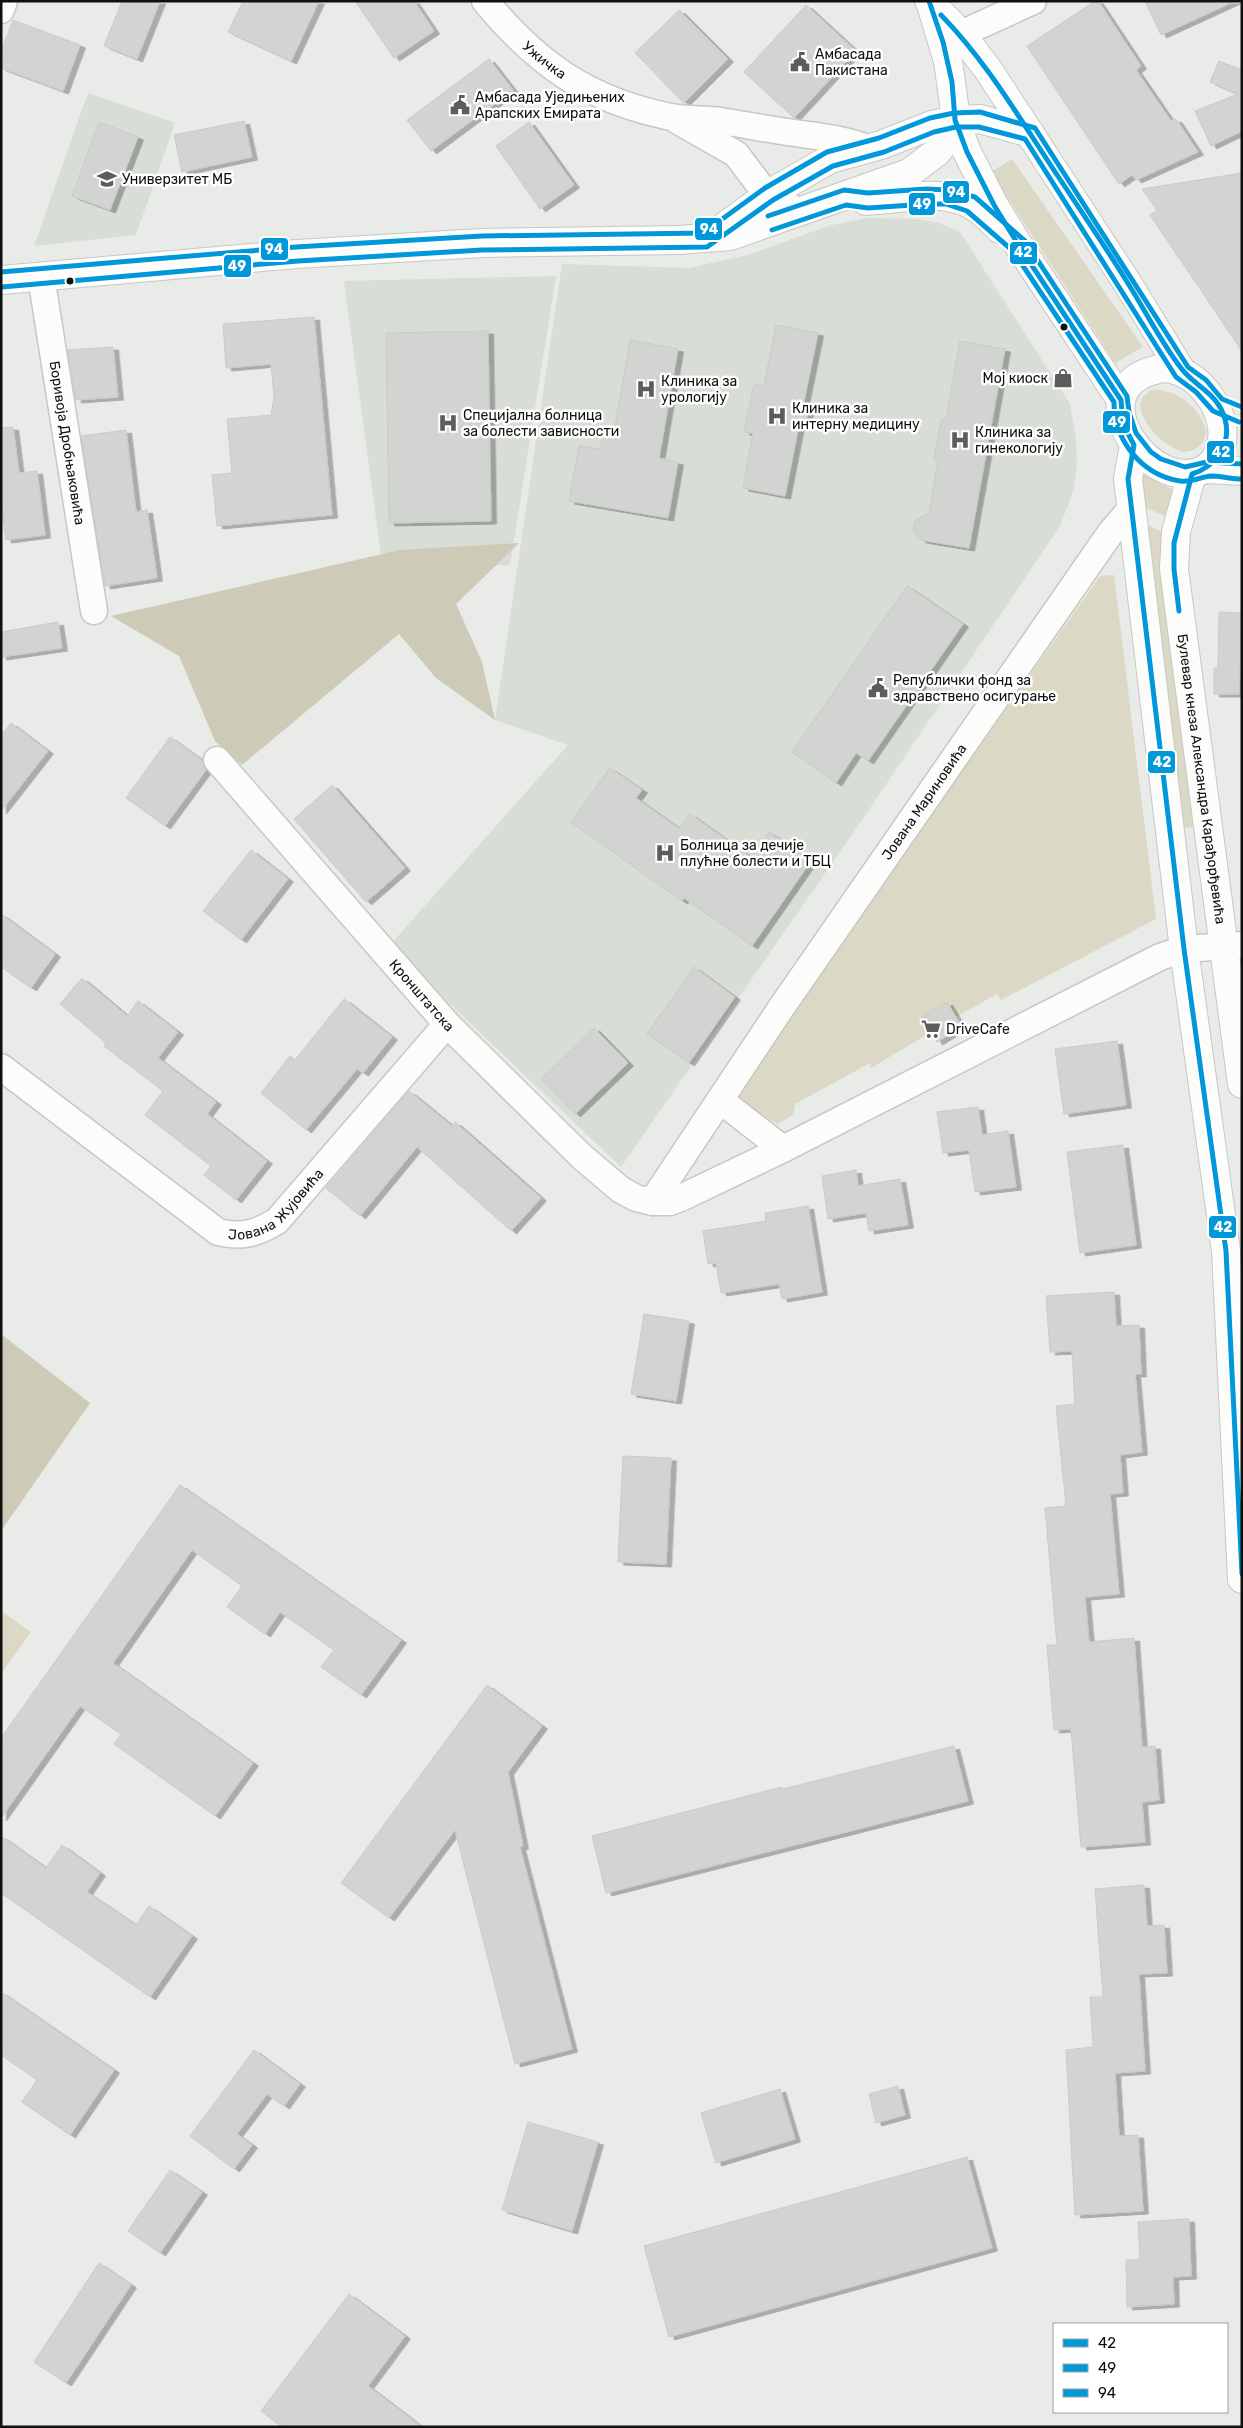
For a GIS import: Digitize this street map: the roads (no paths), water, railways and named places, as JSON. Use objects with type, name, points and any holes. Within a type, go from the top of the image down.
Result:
[{"type":"main road","points":[[929,2],[961,34],[989,71],[1030,132],[1182,372],[1230,410],[1225,419],[1226,437],[1220,455],[1199,472]]},
{"type":"main road","points":[[929,2],[949,68],[955,120],[967,152],[994,205],[1018,246],[1121,400]]},
{"type":"main road","points":[[706,240],[769,194],[830,160],[890,142],[932,125],[955,120],[988,120],[1030,132]]},
{"type":"main road","points":[[1,280],[297,254],[482,243],[706,240],[747,232],[802,211],[892,181],[916,169],[942,147],[955,120]]},
{"type":"main road","points":[[845,197],[868,201],[927,196],[964,202],[977,208],[1018,246]]},
{"type":"main road","points":[[1182,372],[1164,368],[1144,374],[1127,387],[1121,400],[1121,419],[1128,437],[1134,445],[1162,467],[1182,474],[1242,472]]},
{"type":"main road","points":[[1134,445],[1128,479],[1184,949],[1234,1250],[1242,1579]]},
{"type":"main road","name":"Булевар кнеза Александра Карађорђевића","points":[[1199,472],[1176,532],[1174,569],[1232,945],[1242,1084]]},
{"type":"street","points":[[1,10],[4,1]]},
{"type":"street","name":"Ужичка","points":[[484,1],[536,55],[585,89],[612,100],[673,118],[721,121],[840,140],[867,148]]},
{"type":"street","points":[[961,34],[1033,1]]},
{"type":"street","name":"Ужичка","points":[[673,118],[736,154],[769,194],[802,211]]},
{"type":"street","name":"Боривоја Дробњаковића","points":[[41,276],[94,611]]},
{"type":"street","name":"Јована Мариновића","points":[[652,1202],[781,1008],[1094,556],[1111,532],[1132,508]]},
{"type":"street","name":"Кронштатска","points":[[217,760],[447,1024],[581,1156],[621,1190],[636,1198],[652,1202]]},
{"type":"street","points":[[652,1202],[670,1202],[683,1197],[783,1149],[1140,966],[1184,949],[1232,945]]},
{"type":"street","name":"Јована Жујовића","points":[[1,1067],[218,1232],[244,1236],[261,1231],[278,1221],[447,1024]]},
{"type":"street","points":[[720,1100],[783,1149]]},
{"type":"place","name":"Амбасада Пакистана","points":[[800,62]]},
{"type":"place","name":"Амбасада Уједињених Арапских Емирата","points":[[460,105]]},
{"type":"place","name":"Универзитет МБ","points":[[107,179]]},
{"type":"place","name":"Мој киоск","points":[[1063,378]]},
{"type":"place","name":"Клиника за урологију","points":[[646,389]]},
{"type":"place","name":"Клиника за интерну медицину","points":[[777,416]]},
{"type":"place","name":"Специјална болница за болести зависности","points":[[448,423]]},
{"type":"place","name":"Клиника за гинекологију","points":[[960,440]]},
{"type":"place","name":"Републички фонд за здравствено осигурање","points":[[878,688]]},
{"type":"place","name":"Болница за дечије плућне болести и ТБЦ","points":[[665,853]]},
{"type":"place","name":"DriveCafe","points":[[931,1029]]}]
